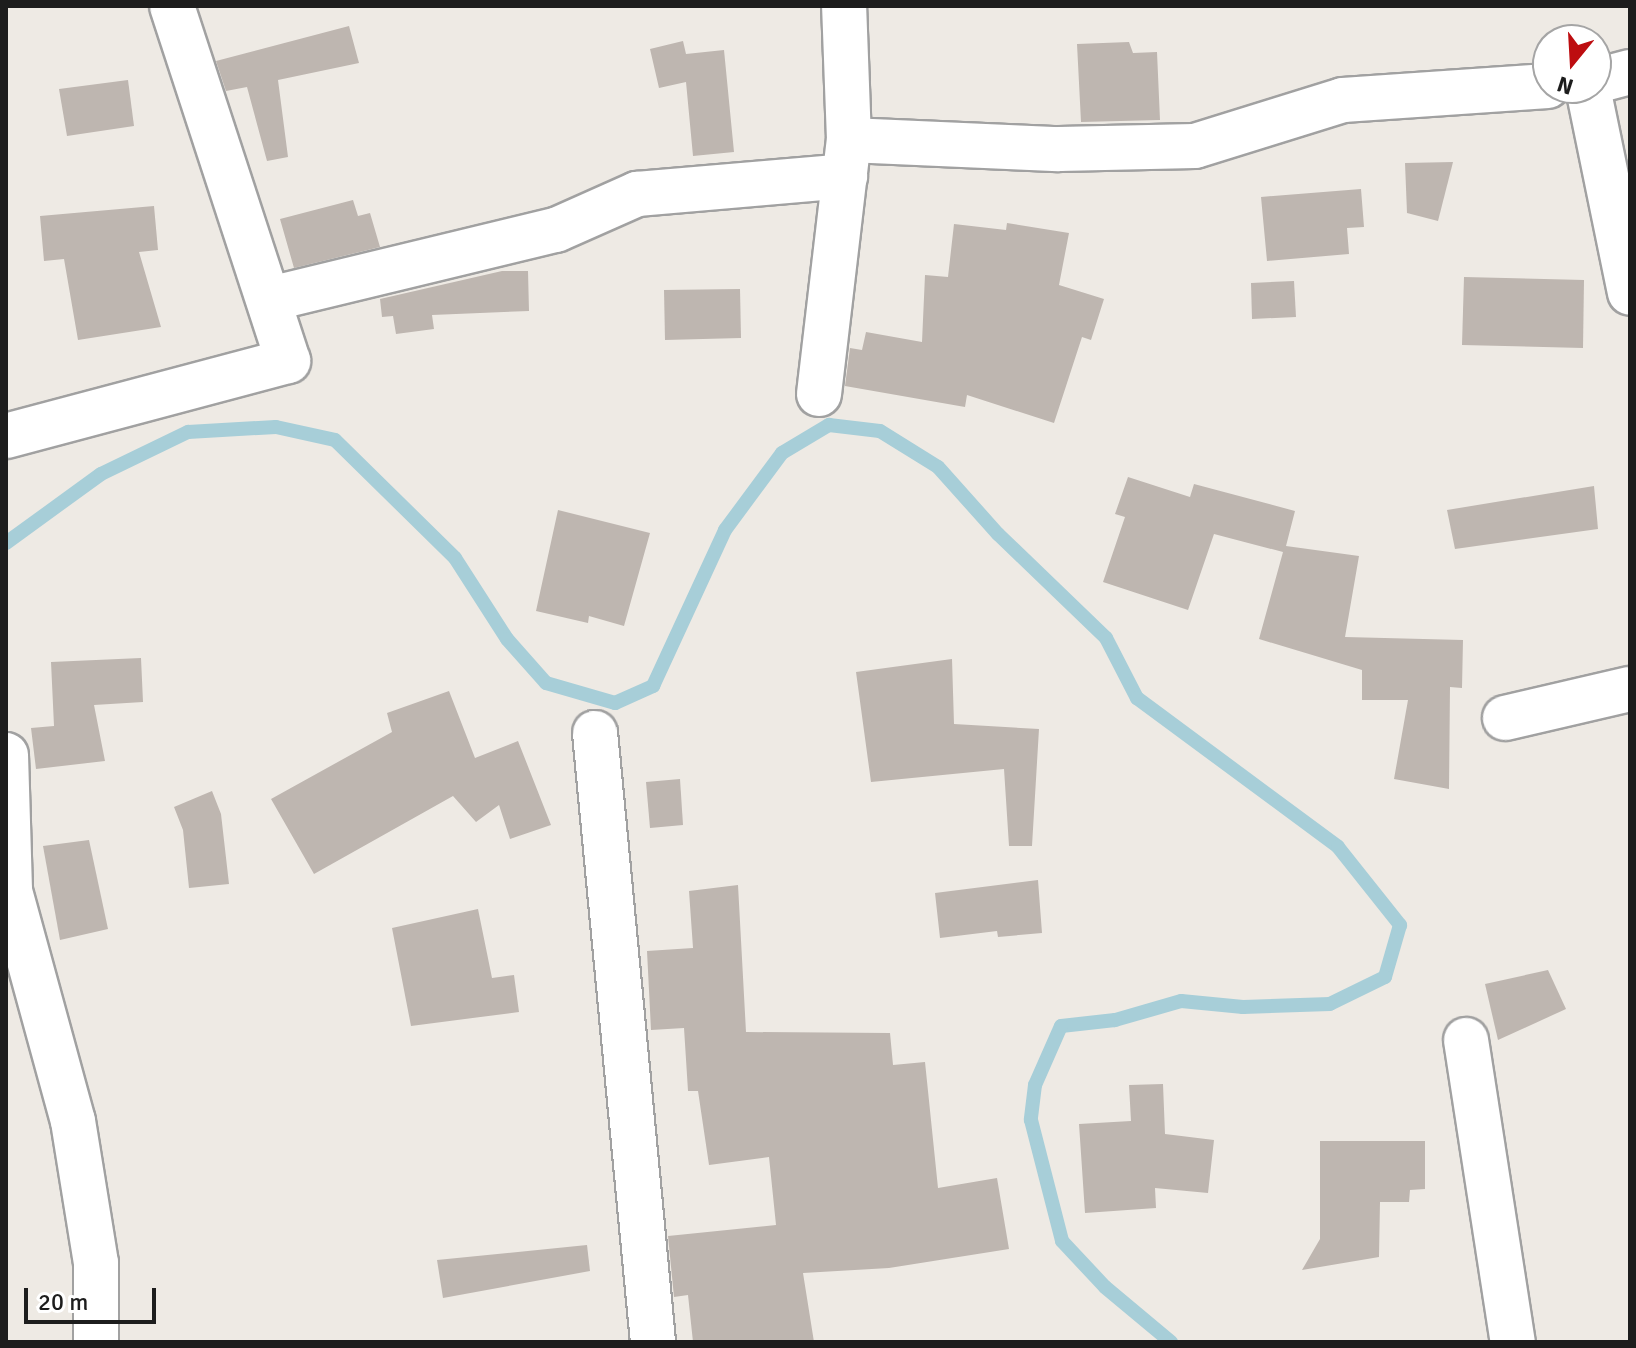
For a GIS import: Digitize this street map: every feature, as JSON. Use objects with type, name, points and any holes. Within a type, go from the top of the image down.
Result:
[{"type":"street","points":[[6,436],[288,361],[172,6]]},
{"type":"street","points":[[819,394],[847,158],[844,6]]},
{"type":"street","points":[[270,299],[556,230],[637,194],[847,158],[1195,146],[1343,100],[1532,87]]},
{"type":"street","points":[[1591,104],[1630,293]]},
{"type":"street","points":[[1505,718],[1630,689]]},
{"type":"street","points":[[595,733],[653,1342]]},
{"type":"street","points":[[6,755],[10,891],[73,1121],[96,1263],[96,1342]]},
{"type":"street","points":[[1466,1040],[1513,1342]]},
{"type":"building","points":[[349,26],[359,63],[278,80],[288,157],[267,161],[247,87],[226,91],[216,61]]},
{"type":"building","points":[[683,41],[686,54],[724,50],[734,152],[693,156],[686,82],[659,88],[650,49]]},
{"type":"building","points":[[1129,42],[1133,53],[1157,52],[1160,120],[1081,122],[1077,44]]},
{"type":"building","points":[[128,80],[134,126],[67,136],[59,89]]},
{"type":"building","points":[[1453,162],[1438,221],[1407,213],[1405,163]]},
{"type":"building","points":[[1361,189],[1364,227],[1347,228],[1349,254],[1267,261],[1261,197]]},
{"type":"building","points":[[353,200],[358,216],[370,213],[380,247],[294,268],[280,219]]},
{"type":"building","points":[[154,206],[158,250],[139,252],[161,327],[78,340],[64,259],[44,261],[40,216]]},
{"type":"building","points":[[1007,223],[1069,233],[1059,285],[1104,299],[1091,340],[1082,337],[1054,423],[967,395],[965,407],[845,386],[850,348],[862,350],[866,332],[922,342],[925,275],[948,277],[954,224],[1006,230]]},
{"type":"building","points":[[502,271],[528,271],[529,311],[432,315],[434,329],[396,334],[393,316],[382,317],[380,299]]},
{"type":"building","points":[[1464,277],[1584,280],[1583,348],[1462,345]]},
{"type":"building","points":[[1294,281],[1296,317],[1252,319],[1251,283]]},
{"type":"building","points":[[740,289],[741,338],[665,340],[664,290]]},
{"type":"building","points":[[1128,477],[1190,497],[1194,484],[1295,511],[1286,546],[1359,556],[1345,637],[1463,640],[1462,688],[1450,687],[1449,789],[1394,779],[1408,700],[1362,700],[1362,670],[1259,639],[1283,552],[1214,534],[1188,610],[1103,582],[1125,517],[1115,514]]},
{"type":"building","points":[[1594,486],[1598,529],[1455,549],[1447,510]]},
{"type":"building","points":[[558,510],[650,533],[624,626],[589,616],[588,623],[536,611]]},
{"type":"building","points":[[141,658],[143,702],[94,705],[105,761],[36,769],[31,728],[54,726],[51,662]]},
{"type":"building","points":[[952,659],[954,724],[1039,729],[1032,846],[1009,846],[1004,769],[871,782],[856,672]]},
{"type":"building","points":[[449,691],[475,758],[518,741],[551,825],[510,839],[499,805],[476,822],[453,796],[314,874],[271,799],[392,732],[387,713]]},
{"type":"building","points":[[680,779],[683,825],[650,828],[646,782]]},
{"type":"building","points":[[212,791],[221,814],[229,884],[189,888],[183,830],[174,807]]},
{"type":"building","points":[[89,840],[108,929],[60,940],[43,846]]},
{"type":"building","points":[[1038,880],[1042,933],[998,937],[997,931],[940,938],[935,893]]},
{"type":"building","points":[[738,885],[746,1032],[890,1033],[893,1065],[925,1062],[938,1188],[997,1178],[1009,1249],[889,1268],[803,1273],[814,1342],[693,1342],[688,1295],[674,1297],[668,1236],[776,1225],[769,1157],[709,1165],[698,1091],[688,1091],[684,1028],[651,1030],[647,951],[693,948],[689,891]]},
{"type":"building","points":[[478,909],[492,978],[514,975],[519,1012],[411,1026],[392,928]]},
{"type":"building","points":[[1548,970],[1566,1009],[1498,1040],[1485,984]]},
{"type":"building","points":[[1163,1084],[1165,1134],[1214,1140],[1208,1193],[1155,1188],[1156,1208],[1085,1213],[1079,1124],[1131,1121],[1129,1085]]},
{"type":"building","points":[[1320,1141],[1425,1141],[1425,1189],[1410,1190],[1409,1202],[1380,1202],[1379,1257],[1302,1270],[1320,1239]]},
{"type":"building","points":[[587,1245],[590,1271],[443,1298],[437,1260]]},
{"type":"waterway","points":[[6,543],[101,474],[188,432],[276,427],[335,440],[455,558],[507,639],[546,683],[615,703],[653,686],[725,530],[782,453],[829,425],[880,431],[938,467],[998,534],[1106,638],[1137,698],[1338,847],[1400,925],[1385,977],[1330,1004],[1243,1007],[1181,1001],[1115,1020],[1061,1026],[1035,1085],[1031,1120],[1062,1241],[1105,1287],[1171,1342]]}]
